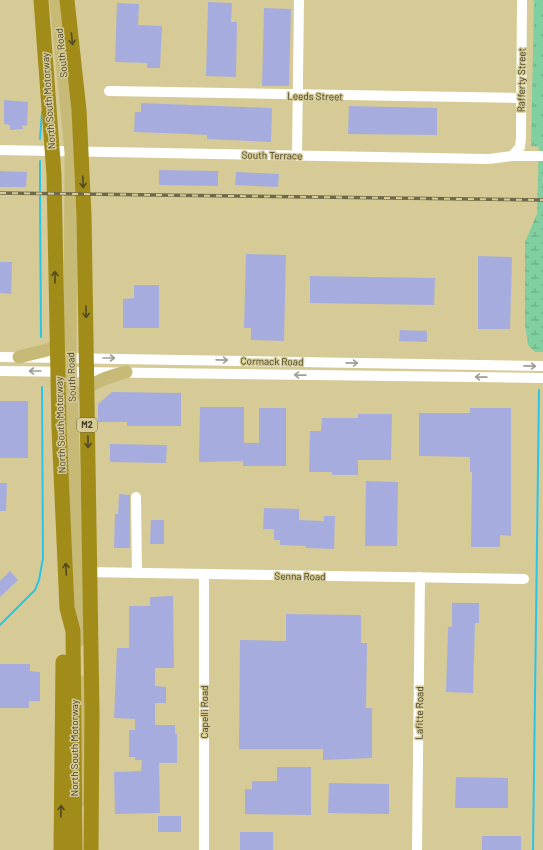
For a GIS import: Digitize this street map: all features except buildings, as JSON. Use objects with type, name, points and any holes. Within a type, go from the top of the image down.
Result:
[{"type":"highway","name":"North South Motorway","points":[[41,0],[54,175],[59,428],[67,608],[73,631],[74,850]]},
{"type":"highway","name":"North South Motorway","points":[[67,0],[79,110],[84,215],[92,712],[91,850]]},
{"type":"highway","points":[[61,850],[64,639],[67,608]]},
{"type":"main road","name":"South Road","points":[[56,0],[70,152],[70,365],[82,739],[81,850]]},
{"type":"main road","points":[[20,357],[51,349],[70,334]]},
{"type":"main road","points":[[71,400],[91,384],[104,378],[126,372]]},
{"type":"street","points":[[297,156],[299,0]]},
{"type":"street","name":"Rafferty Street","points":[[512,156],[520,147],[522,0]]},
{"type":"street","name":"Leeds Street","points":[[109,91],[298,96],[521,98]]},
{"type":"street","name":"South Terrace","points":[[0,150],[489,159],[512,156],[540,156]]},
{"type":"street","name":"Cormack Road","points":[[0,357],[20,357],[126,372],[543,378]]},
{"type":"street","points":[[183,359],[184,373]]},
{"type":"street","name":"Cormack Road","points":[[0,371],[70,365],[183,359],[543,366]]},
{"type":"street","points":[[136,497],[137,573]]},
{"type":"street","name":"Senna Road","points":[[77,572],[524,579]]},
{"type":"street","name":"Capelli Road","points":[[204,574],[204,850]]},
{"type":"street","name":"Lafitte Road","points":[[417,850],[420,577]]},
{"type":"green space","points":[[534,0],[543,0],[543,147],[531,146]]},
{"type":"green space","points":[[543,0],[543,352],[535,352],[528,345],[525,325],[525,242],[537,214]]},
{"type":"waterway","points":[[40,139],[42,112]]},
{"type":"waterway","points":[[40,161],[40,191]]},
{"type":"waterway","points":[[40,196],[41,337]]},
{"type":"waterway","points":[[0,625],[35,590],[39,580],[43,558],[42,387]]},
{"type":"waterway","points":[[533,850],[539,390]]},
{"type":"railway","points":[[0,193],[543,200]]}]
